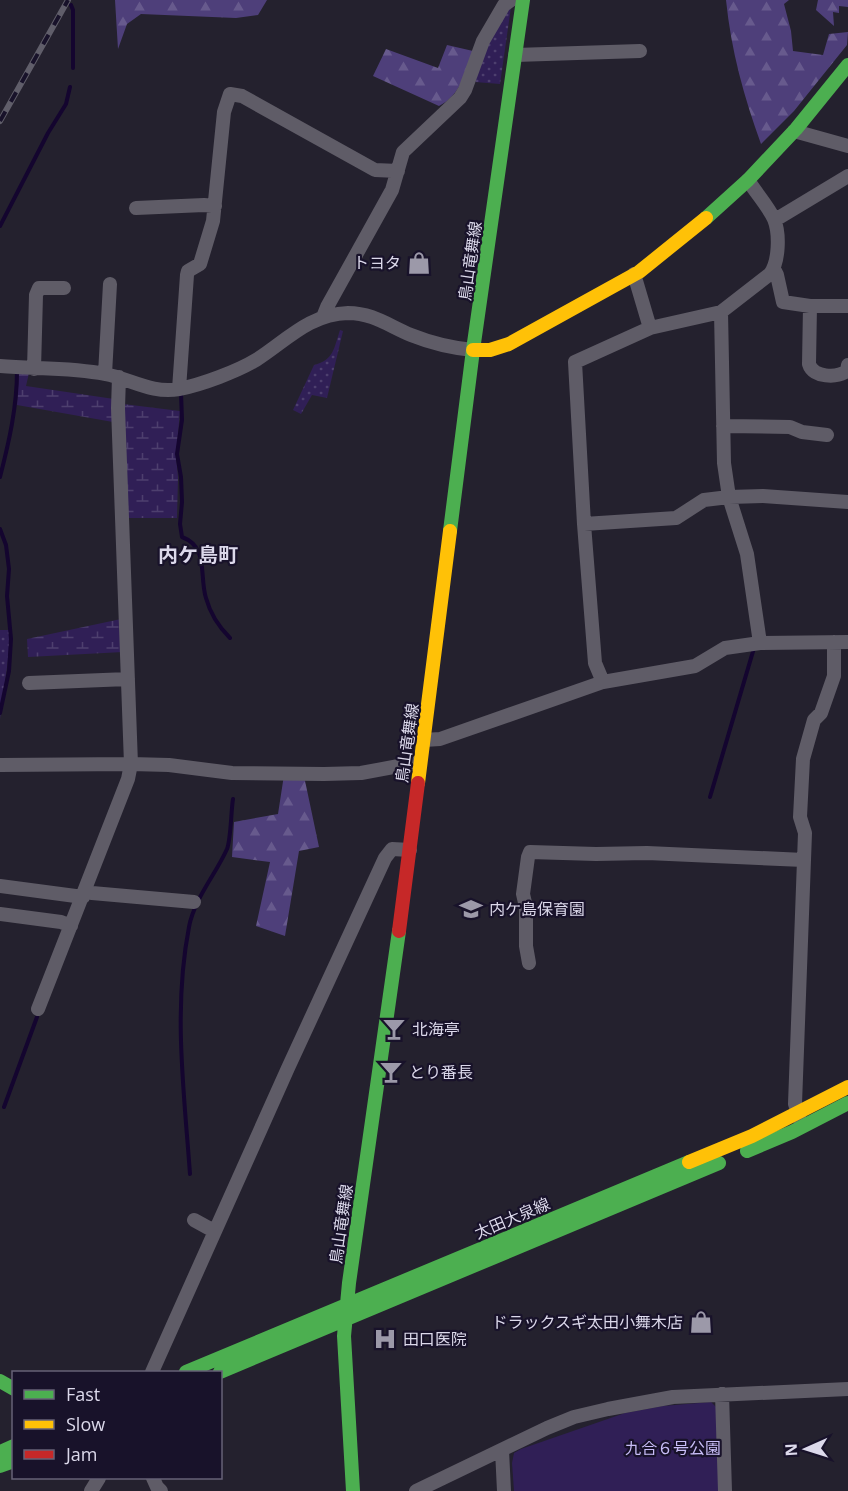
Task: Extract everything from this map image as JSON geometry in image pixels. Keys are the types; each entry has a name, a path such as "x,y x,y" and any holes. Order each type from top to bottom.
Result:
{"main road":[{"name":"鳥山竜舞線","path":"353,1491 344,1336 351,1269 410,850 473,350 523,0"},
{"path":"473,350 490,350 509,344 634,274 696,227 748,180 794,131 848,64"},
{"name":"太田大泉線","path":"222,1371 346,1321 800,1119 848,1087"},
{"name":"太田大泉線","path":"188,1371 752,1136 848,1103"}],"street":[{"path":"323,317 392,190 403,152 460,98 483,41 504,5 511,0"},
{"path":"515,0 523,0"},
{"path":"515,55 640,51"},
{"path":"179,389 187,275 188,271 200,264 210,234 224,112 230,94 234,93 375,170 398,171"},
{"path":"794,131 848,146"},
{"path":"775,220 848,176"},
{"path":"748,180 775,220 777,251 774,269 783,302 810,306 848,306"},
{"path":"136,208 215,206"},
{"path":"603,682 595,663 575,362 650,328 721,312 774,269"},
{"path":"634,274 650,328"},
{"path":"105,374 110,284"},
{"path":"34,369 36,295 39,288 64,288"},
{"path":"810,306 809,364 811,371 816,374 840,375 847,371 848,365"},
{"path":"721,312 724,463 729,497 747,554 760,643"},
{"path":"0,366 105,374 157,391 179,389 200,384 255,360 300,327 335,314 366,314 386,321 423,340 473,350"},
{"path":"38,1009 128,779 131,764 118,428 119,377"},
{"path":"723,426 790,427 802,432 826,435"},
{"path":"584,524 676,518 704,500 729,497 763,496 848,502"},
{"path":"424,740 440,740 603,682 694,666 725,648 760,643 841,642 834,676 821,713 814,720 803,759 800,817 805,833 795,1104 800,1119"},
{"path":"29,682 128,679"},
{"path":"0,765 169,765 232,773 324,774 361,773 420,762"},
{"path":"152,1371 385,858 392,849 410,850"},
{"path":"530,963 526,946 526,907 523,894 530,852 647,853 804,860"},
{"path":"0,886 194,902"},
{"path":"0,914 61,922 71,926"},
{"path":"194,1220 214,1231"},
{"path":"416,1491 574,1417 673,1398 848,1389"},
{"path":"722,1394 725,1491"},
{"path":"502,1450 504,1491"}],"green space":[{"path":"115,0 267,0 258,15 236,18 141,14 127,24 118,49"},
{"path":"726,0 789,0 784,4 793,51 823,55 829,34 848,32 847,45 794,111 761,144 739,73"},
{"path":"818,0 848,0 848,7 839,6 839,13 833,12 834,26 816,10"},
{"path":"511,7 500,84 475,82 489,43"},
{"path":"447,45 473,51 457,90 439,106 373,76 386,49 438,68"},
{"path":"340,330 343,331 327,398 312,395 301,414 293,410 314,365 326,360 329,356"},
{"path":"19,372 29,373 26,386 114,399 113,422 17,405"},
{"path":"123,404 180,411 176,456 177,518 126,518"},
{"path":"121,619 123,652 28,657 27,639"},
{"path":"0,630 12,630 0,719"},
{"path":"284,775 304,776 319,847 299,851 285,936 256,926 270,862 232,857 234,822 278,814"},
{"name":"九合６号公園","path":"711,1402 717,1408 720,1491 514,1491 512,1463 514,1453 521,1449 625,1413 663,1406"}],"waterway":[{"path":"71,5 73,10 73,68"},
{"path":"0,226 48,133 66,104 70,87"},
{"path":"0,477 12,424 17,371"},
{"path":"181,393 182,420 177,454 181,477 182,537 190,542 200,555 208,604 215,620 230,638"},
{"path":"0,529 6,545 9,569 7,596 11,639 9,671 0,713"},
{"path":"710,797 754,648"},
{"path":"190,1174 181,1050 184,958 192,917 200,897 227,849 233,799"},
{"path":"4,1107 37,1017"}],"railway":[{"path":"0,121 68,0"}],"traffic: fast":[{"path":"450,531 473,350 523,0"},
{"path":"706,218 748,180 796,129 848,65"},
{"path":"353,1491 344,1336 349,1283 399,931"},
{"path":"747,1151 792,1132 848,1103"},
{"path":"188,1371 689,1162"},
{"path":"222,1371 719,1163"},
{"path":"0,1381 12,1388"},
{"path":"0,1452 12,1447"},
{"path":"0,1466 12,1462"}],"traffic: slow":[{"path":"473,350 490,350 509,344 639,272 706,218"},
{"path":"418,783 450,531"},
{"path":"689,1162 752,1136 848,1087"}],"traffic: jam":[{"path":"399,931 418,783"}],"place":[{"name":"トヨタ","path":"419,263"},
{"name":"内ケ島保育園","path":"471,909"},
{"name":"北海亭","path":"394,1029"},
{"name":"とり番長","path":"391,1072"},
{"name":"ドラックスギ太田小舞木店","path":"701,1322"},
{"name":"田口医院","path":"385,1339"}],"district":[{"name":"内ケ島町","path":"198,554"}]}
